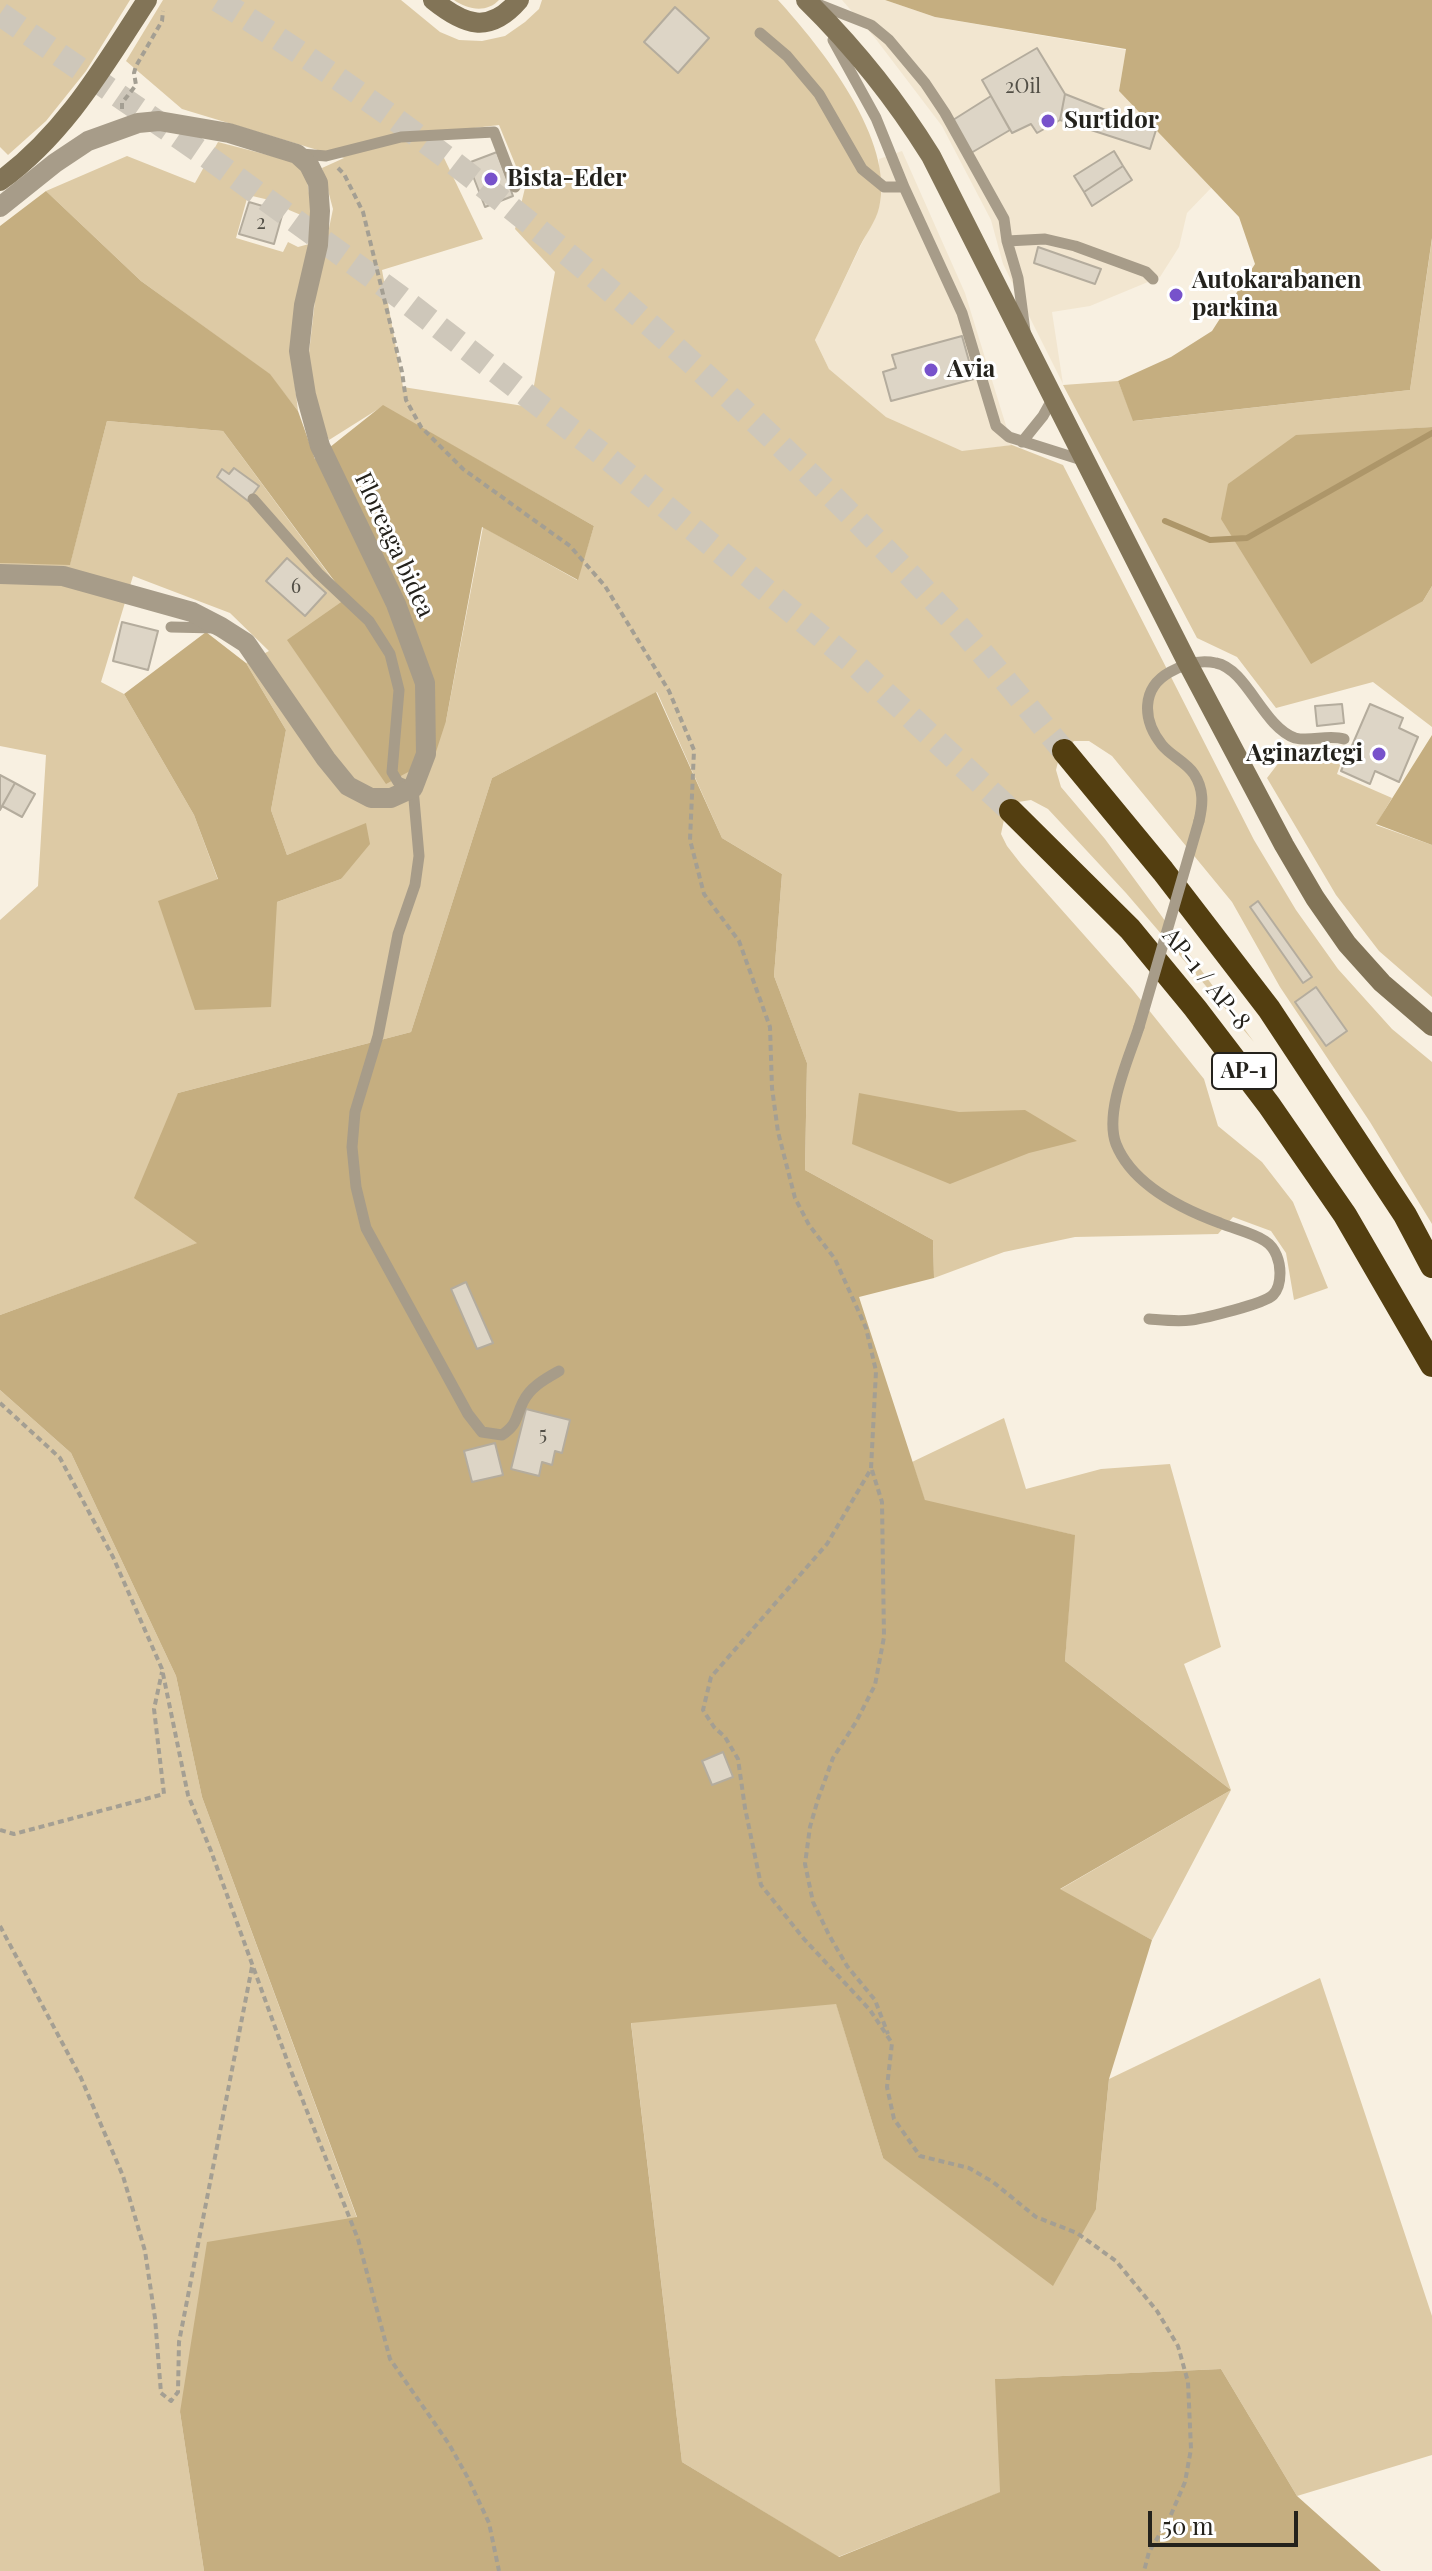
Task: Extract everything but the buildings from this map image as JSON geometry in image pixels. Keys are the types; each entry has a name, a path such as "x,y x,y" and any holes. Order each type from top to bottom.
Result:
{"highway":[{"name":"AP-1 / AP-8","path":"1064,751 1163,871 1269,1009 1405,1215 1432,1266"},
{"name":"AP-1 / AP-8","path":"1011,811 1130,929 1260,1092 1345,1215 1432,1365"}],"main road":[{"path":"433,0 464,22 476,23 504,14 519,0"},
{"path":"807,0 858,54 908,119 961,213 1187,662 1315,898 1347,944 1382,983 1432,1026"},
{"path":"0,181 18,168 64,122 154,3"}],"street":[{"path":"0,207 88,141 138,123 159,121 229,133 297,154"},
{"name":"Floreaga bidea","path":"297,154 309,165 318,183 320,211 318,245 304,305 299,351 306,395 320,446 396,604 425,683 426,754 413,788"},
{"path":"0,574 63,576 192,612 221,627 246,643 348,786 371,798 391,798 413,788"}],"lane":[{"path":"807,0 841,52 876,118 962,313 996,426 1009,437 1085,461"},
{"path":"807,0 871,25 889,40 945,113 1004,219 1018,278 1028,351"},
{"path":"760,33 787,56 819,94 862,169 884,187 904,187"},
{"path":"297,154 326,156 401,137 494,132 515,187"},
{"path":"1007,241 1045,239 1075,246 1146,272 1153,279"},
{"path":"1022,442 1053,398"},
{"path":"253,499 318,573 369,621 390,654 399,690 392,772 398,782 413,788 419,856 415,885 398,934 378,1036 355,1112 352,1147 366,1228 468,1414 482,1432 502,1435 514,1426 524,1398 539,1382 559,1371"},
{"path":"171,627 221,627"},
{"path":"1149,1319 1190,1320 1259,1302 1273,1296 1280,1283 1280,1267 1275,1252 1266,1241 1194,1213 1153,1188 1129,1166 1116,1145 1112,1127 1114,1107 1203,803 1193,772 1163,746 1148,716 1149,692 1157,679 1187,662 1218,663 1243,683 1279,728 1296,738 1334,736 1344,739"}],"path":[{"path":"138,123 121,107 136,85 136,66 162,21 154,3"},
{"path":"326,156 344,174 363,212 406,400 421,427 463,469 570,546 605,586 669,691 694,750 690,840 704,894 739,941 770,1027 772,1088 778,1132 795,1198 809,1225 835,1259 866,1328 876,1371 871,1469 882,1502 884,1637 875,1685 833,1758 810,1827 805,1864 813,1902 847,1966 875,2000 892,2043 887,2087 894,2119 920,2156 969,2168 993,2182 1036,2217 1077,2233 1116,2261 1157,2311 1178,2346 1188,2382 1191,2449 1185,2482 1170,2517 1149,2552 1144,2571"},
{"path":"0,1403 60,1458 113,1557 162,1669 188,1795 291,2071 358,2239 390,2359 449,2444 468,2478 489,2523 499,2571"},
{"path":"871,1469 827,1544 711,1677 703,1710 738,1759 761,1885 804,1939 870,2010 892,2043"},
{"path":"0,1830 14,1834 164,1794 154,1709 162,1669"},
{"path":"0,1926 81,2078 123,2176 145,2251 155,2318 161,2393 171,2401 178,2392 179,2342 253,1965"}],"shaded area":[{"path":"0,0 130,0 86,71 46,121 8,155 0,147"},
{"path":"163,0 401,0 440,32 459,40 482,41 505,36 539,9 542,0 778,0 814,43 851,96 866,125 881,182 876,218 815,340 829,369 886,417 962,451 1012,445 1063,465 1254,840 1296,910 1338,969 1392,1029 1432,1062 1432,1224 1370,1122 1280,987 1232,902 1112,756 1089,741 1074,741 1060,754 1056,770 1061,787 1105,839 1254,1042 1126,893 1048,809 1031,800 1018,802 1005,815 1001,834 1021,864 1132,989 1204,1079 1218,1126 1262,1162 1293,1202 1328,1288 1294,1300 1286,1253 1271,1231 1233,1217 1218,1234 1075,1237 1004,1252 934,1278 933,1240 805,1170 807,1063 774,976 782,874 722,838 657,692 492,778 411,1032 178,1093 198,1243 0,1315 0,920 38,886 46,755 0,746 0,563 70,564 107,421 223,431 347,599 446,721 483,527 577,580 594,526 383,406 329,440 317,413 308,362 316,291 333,209 322,168 344,158 182,109 126,61","holes":["499,125 525,188 515,229 555,272 530,407 403,387 382,270 483,239 432,133","133,576 230,613 269,651 246,663 286,730 271,810 287,855 366,824 341,879 277,902 218,880 194,815 124,694 101,682"]},
{"path":"454,0 499,0 489,7 477,9"},
{"path":"842,0 885,0 935,17 1126,50 1119,91 1212,187 1187,213 1179,247 1160,277 1090,306 1052,312 1063,384 1003,264 991,220 942,126"},
{"path":"885,0 1432,0 1432,238 1410,390 1133,421 1118,381 1171,357 1212,331 1255,264 1239,217 1119,91 1126,49 935,17"},
{"path":"218,142 291,161 306,173 313,220 289,210 282,203 248,195 236,238 283,252 288,242 298,247 309,244 290,345 298,411 269,374 141,281 46,191 127,156 195,183"},
{"path":"902,151 965,293 1012,445 962,452 886,417 829,369 815,340 879,208 879,159"},
{"path":"46,191 141,281 270,374 298,411 315,459 383,405 594,526 578,580 482,527 446,721 434,758 386,784 287,640 347,598 223,431 107,421 70,565 0,563 0,226"},
{"path":"1432,239 1432,427 1296,436 1423,601 1432,586 1432,727 1373,682 1276,708 1237,657 1197,638 1063,385 1118,381 1134,421 1410,390"},
{"path":"1432,427 1432,586 1423,601 1311,664 1221,519 1228,484 1296,435"},
{"path":"206,632 246,663 286,730 271,810 287,855 366,823 370,844 341,879 277,902 271,1007 195,1010 158,901 218,879 194,815 124,694"},
{"path":"656,692 722,838 782,874 774,976 807,1063 805,1170 933,1240 934,1278 859,1297 925,1500 1075,1535 1065,1661 1231,1790 1060,1889 1152,1940 1109,2079 1096,2209 1053,2286 883,2158 836,2004 631,2023 682,2462 839,2557 1000,2492 995,2379 1221,2369 1297,2496 1381,2571 204,2571 180,2412 207,2242 357,2217 202,1797 176,1676 71,1453 0,1390 0,1315 197,1243 134,1198 178,1093 411,1032 492,778"},
{"path":"1432,735 1432,845 1376,824"},
{"path":"1314,745 1346,749 1337,774 1392,798 1376,825 1432,845 1432,997 1379,951 1336,895 1267,778 1280,761"},
{"path":"859,1093 959,1112 1025,1110 1077,1141 1029,1153 950,1184 852,1144"},
{"path":"0,1390 71,1453 176,1676 202,1797 357,2218 180,2412 204,2571 0,2571"},
{"path":"1004,1418 1026,1489 1101,1469 1170,1464 1221,1647 1184,1664 1231,1790 1065,1661 1074,1535 925,1501 912,1462"},
{"path":"1231,1790 1152,1940 1059,1890"},
{"path":"1320,1978 1432,2316 1432,2455 1297,2496 1221,2369 996,2379 1001,2492 838,2557 682,2462 631,2022 836,2003 883,2158 1096,2209 1109,2079"}],"waterway":[{"path":"1165,521 1210,540 1247,538 1432,433"}],"tunnel":[{"path":"218,0 318,65 415,134 604,285 782,447 868,532 994,666 1064,751"},
{"path":"0,14 205,155 400,297 605,456 851,661 1011,811"}],"place":[{"name":"Surtidor","path":"1048,121"},
{"name":"Bista-Eder","path":"491,179"},
{"name":"Autokarabanen parkina","path":"1176,295"},
{"name":"Avia","path":"931,370"},
{"name":"Aginaztegi","path":"1379,754"}]}
